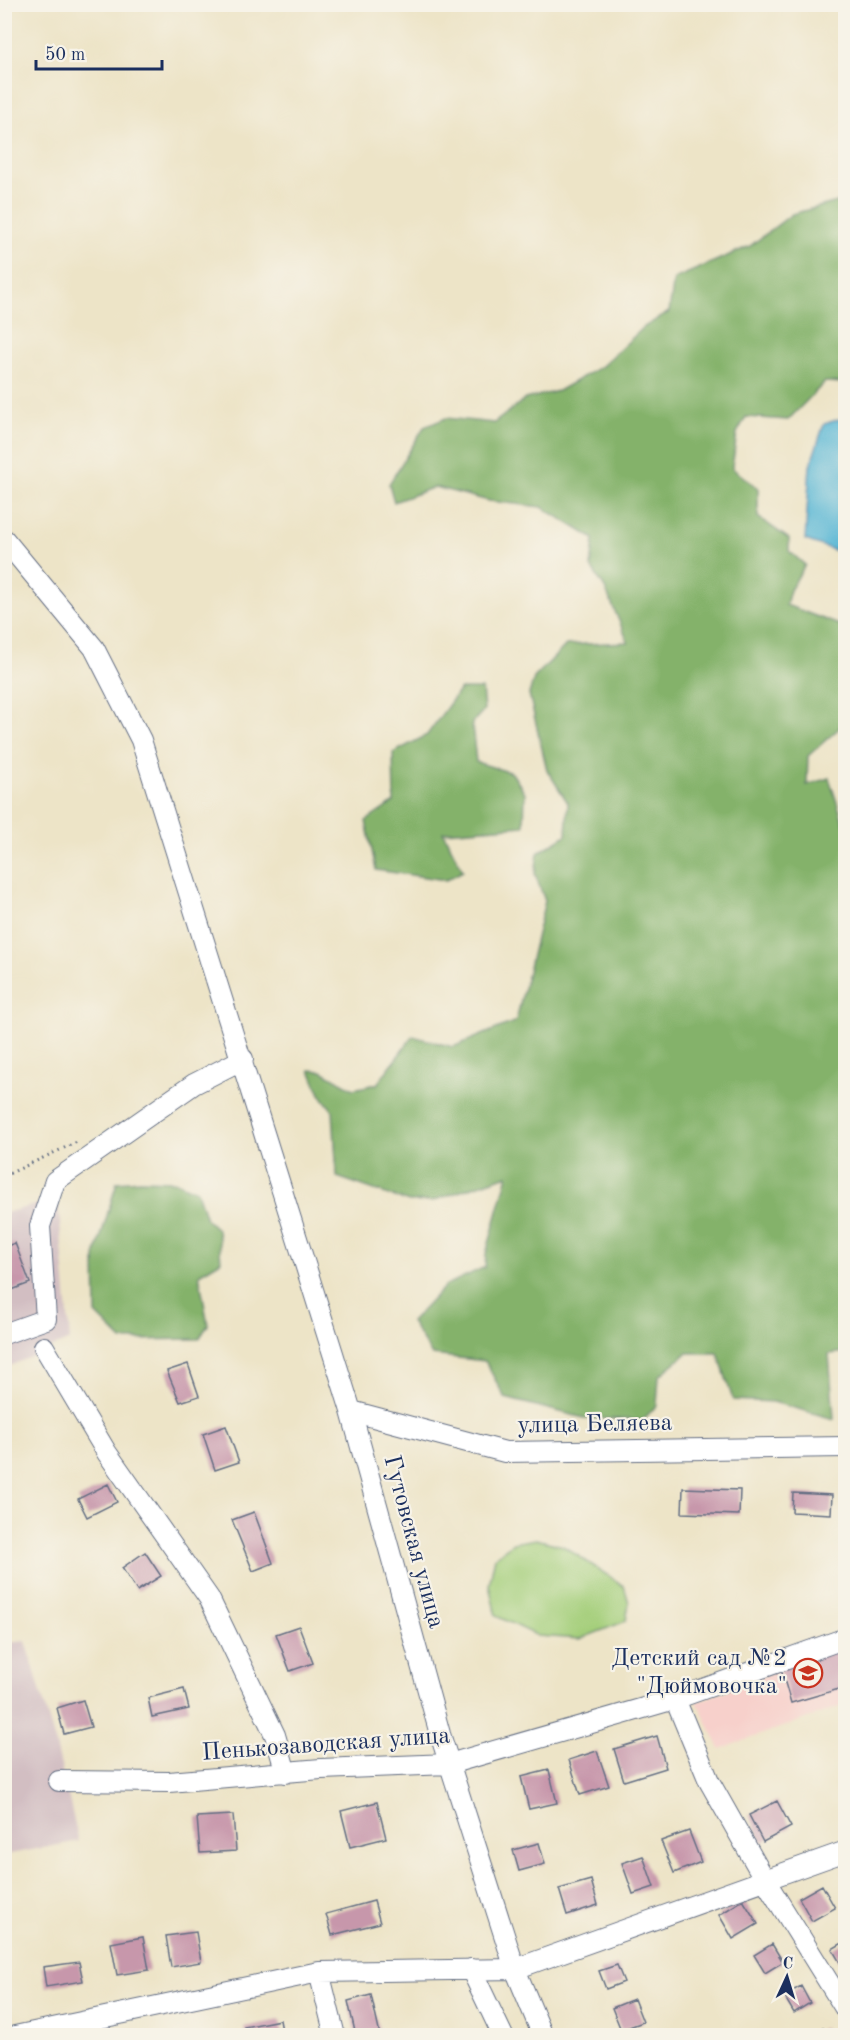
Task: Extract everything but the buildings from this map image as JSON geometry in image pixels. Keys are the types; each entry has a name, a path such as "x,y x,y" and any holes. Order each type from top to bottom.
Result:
{"street":[{"name":"Гутовская улица","path":"4,539 94,648 141,740 243,1059 351,1411 449,1764 515,1969 543,2036"},
{"path":"4,1334 46,1319 40,1226 55,1181 194,1084 243,1059"},
{"path":"44,1347 107,1453 208,1598 275,1735 286,1773"},
{"name":"улица Беляева","path":"351,1411 505,1452 846,1447"},
{"name":"Пенькозаводская улица","path":"59,1781 169,1782 449,1764 675,1700 846,1638"},
{"path":"675,1700 709,1781 765,1880 846,2010"},
{"path":"15,2036 319,1972 515,1969 846,1851"},
{"path":"471,1969 503,2036"},
{"path":"319,1972 335,2036"}],"path":[{"path":"4,1176 86,1138"}],"shaded area":[{"path":"58,1199 70,1340 5,1368 5,1213"},
{"path":"26,1641 56,1745 79,1841 5,1855 5,1643"},
{"name":"Детский сад №2 \"Дюймовочка\"","path":"845,1645 845,1705 720,1749 697,1702"}],"green space":[{"path":"845,200 845,383 825,382 788,420 746,417 737,433 732,468 758,488 758,517 789,539 789,551 805,565 790,590 786,605 845,627 845,723 808,756 807,785 829,778 846,830 846,1352 829,1354 834,1419 773,1402 733,1400 718,1353 687,1353 659,1376 657,1405 643,1420 584,1418 505,1398 485,1361 432,1355 411,1322 446,1285 485,1267 486,1254 508,1175 432,1201 409,1202 337,1177 333,1111 320,1094 310,1070 322,1071 353,1089 377,1084 413,1036 453,1047 516,1021 545,901 535,874 538,853 566,835 568,803 547,770 529,694 534,678 566,645 628,642 605,588 591,567 594,539 542,507 489,501 435,487 394,502 389,484 424,427 446,418 494,423 525,399 558,391 602,366 644,327 669,312 674,279 750,246 792,214"},
{"path":"460,689 482,689 484,710 472,723 476,762 512,773 525,793 524,826 443,832 463,871 446,880 376,870 366,821 394,802 393,753 427,735"},
{"path":"174,1181 197,1191 206,1219 218,1230 221,1261 199,1274 208,1325 199,1339 122,1340 96,1314 95,1256 117,1182"},
{"path":"536,1539 563,1546 624,1586 629,1603 626,1621 580,1639 538,1636 496,1616 489,1585 495,1557 513,1543"}],"water":[{"path":"846,417 845,554 805,540 810,466 824,424"}],"place":[{"name":"Детский сад №2 \"Дюймовочка\"","path":"808,1673"}]}
